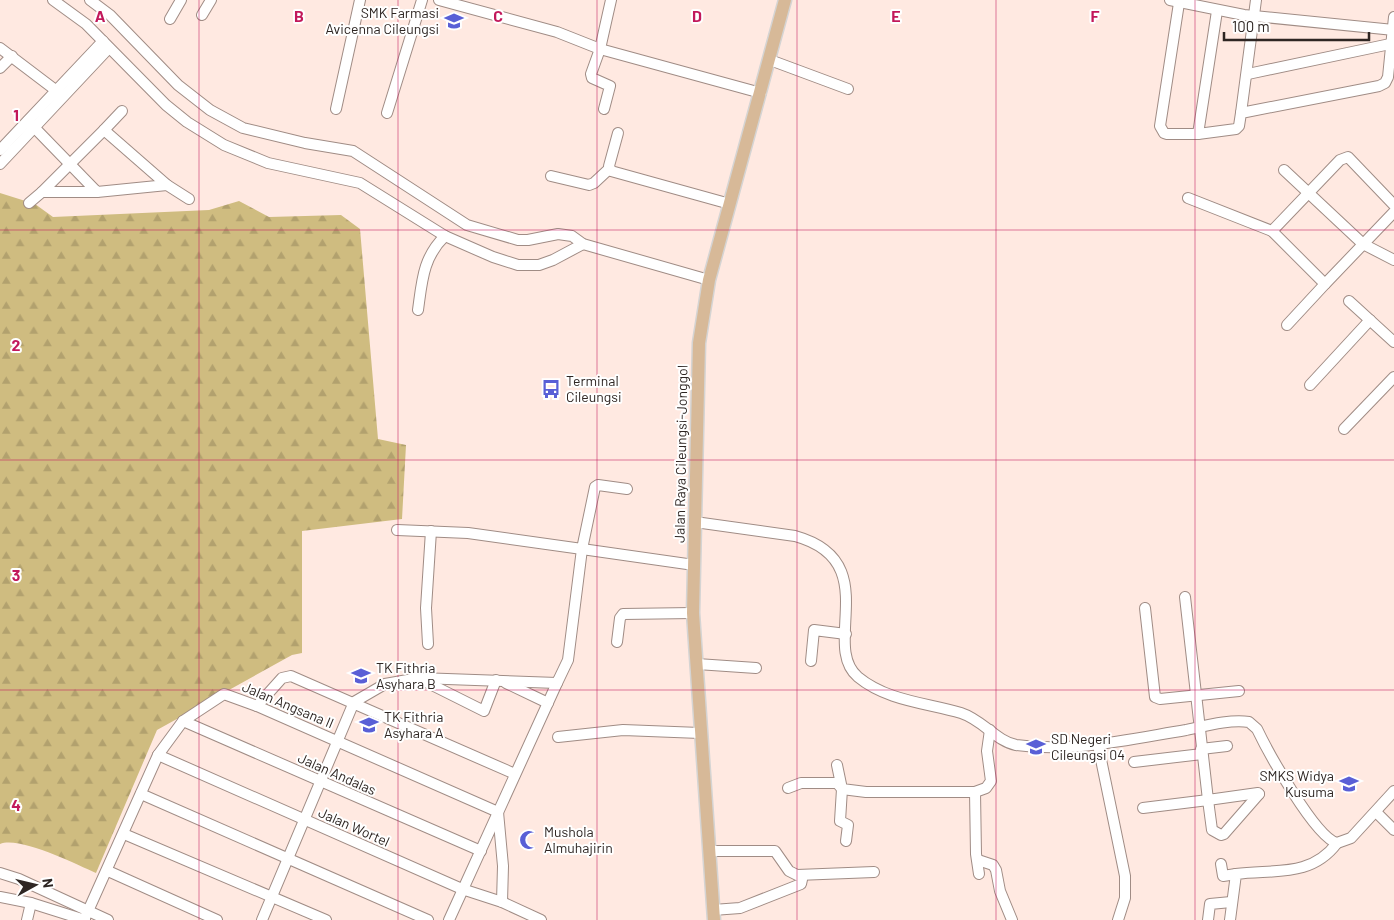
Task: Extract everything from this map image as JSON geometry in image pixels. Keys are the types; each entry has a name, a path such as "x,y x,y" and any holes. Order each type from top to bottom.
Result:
{"main road":[{"name":"Jalan Raya Cileungsi-Jonggol","path":"714,915 693,613 699,343 709,280 785,0"}],"street":[{"path":"53,0 86,24 166,105 187,122 224,145 268,163 360,183 445,236 493,257 518,265 539,265 553,260 583,244"},
{"path":"90,0 110,15 178,85 210,110 243,128 305,143 353,151 467,226 518,240 558,234 572,236 583,244 709,280"},
{"path":"170,19 181,0"},
{"path":"202,15 211,0"},
{"path":"336,109 360,0"},
{"path":"388,113 422,0"},
{"path":"439,0 558,32 600,49 761,93"},
{"path":"604,109 610,86 591,76 600,49 611,0"},
{"path":"1256,0 1254,16 1248,74 1239,126 1236,129 1198,134 1164,133 1160,126 1175,2 1254,16 1393,30"},
{"path":"1198,134 1217,10"},
{"path":"1241,113 1379,86 1385,83 1388,77 1394,17"},
{"path":"0,150 31,124 61,94 106,44"},
{"path":"1248,74 1390,44"},
{"path":"0,48 61,94"},
{"path":"0,68 12,56"},
{"path":"770,60 848,89"},
{"path":"30,203 122,110"},
{"path":"0,164 31,124"},
{"path":"31,124 97,192"},
{"path":"104,130 167,185 189,199"},
{"path":"551,176 589,185 594,183 609,169 618,133"},
{"path":"1272,231 1340,160 1348,157 1394,204"},
{"path":"609,169 730,204"},
{"path":"1284,170 1363,244 1394,260"},
{"path":"42,192 97,192 167,185"},
{"path":"1188,198 1272,231 1325,284"},
{"path":"1287,325 1394,212"},
{"path":"418,310 424,268 435,245 445,236"},
{"path":"1349,301 1394,342"},
{"path":"1310,385 1370,320"},
{"path":"1344,429 1394,377"},
{"path":"449,920 568,660 582,549 595,487 598,485 627,489"},
{"path":"695,522 795,536 811,541 822,548 837,562 842,572 847,612 846,646 850,668 868,684 899,698 961,713 979,720 999,737 1015,744 1098,745 1243,721 1254,725 1291,792 1327,837 1337,843"},
{"path":"396,530 477,534 694,565"},
{"path":"428,644 426,608 431,532"},
{"path":"1142,808 1208,800 1259,794 1224,834 1221,835 1212,830 1208,800 1201,751 1184,597"},
{"path":"1145,608 1155,697 1160,699 1239,691"},
{"path":"617,642 620,618 623,614 693,613"},
{"path":"811,662 814,630 846,634"},
{"path":"697,664 756,668"},
{"path":"258,706 282,678 288,676 354,702 515,774"},
{"path":"262,920 304,819 322,782 354,702 385,684 419,678 557,683"},
{"path":"419,678 484,711 498,680"},
{"path":"498,680 548,703"},
{"name":"Jalan Angsana II","path":"183,721 222,695 227,694 498,812"},
{"path":"86,918 108,872 158,755 183,721"},
{"name":"Jalan Andalas","path":"183,721 481,851"},
{"path":"558,737 623,730 700,733"},
{"path":"788,788 801,783 837,783 842,789 880,792 974,792 990,785 992,771 988,751 990,730"},
{"path":"1098,745 1104,763 1125,876 1125,898 1118,920"},
{"path":"1134,762 1227,746"},
{"name":"Jalan Wortel","path":"158,755 462,889 502,902 541,920"},
{"path":"837,765 842,789 840,820 848,825 846,841"},
{"path":"1221,864 1223,876 1267,870 1294,871 1308,866 1337,843 1351,838 1394,791"},
{"path":"974,792 976,854 979,874"},
{"path":"141,794 428,920"},
{"path":"498,812 503,866 502,902"},
{"path":"1376,812 1394,830"},
{"path":"124,834 326,920"},
{"path":"710,851 775,851 789,871 803,876 874,872"},
{"path":"978,860 993,865 996,870 1000,891 1012,920"},
{"path":"108,872 217,920"},
{"path":"0,873 19,879 86,918"},
{"path":"1230,920 1236,874"},
{"path":"714,915 740,908 772,894 796,888 802,884 803,876"},
{"path":"0,897 31,903 86,918 108,920"},
{"path":"1208,920 1210,904 1231,902"},
{"path":"27,920 31,903"}],"green space":[{"path":"0,193 35,204 53,217 209,210 239,201 269,217 341,215 360,229 378,439 406,445 402,519 302,531 302,653 292,655 157,730 96,873 34,847 9,843 0,844"}],"place":[{"name":"SMK Farmasi Avicenna Cileungsi","path":"454,21"},
{"name":"Terminal Cileungsi","path":"551,389"},
{"name":"TK Fithria Asyhara B","path":"361,676"},
{"name":"TK Fithria Asyhara A","path":"369,725"},
{"name":"SD Negeri Cileungsi 04","path":"1036,747"},
{"name":"SMKS Widya Kusuma","path":"1349,784"},
{"name":"Mushola Almuhajirin","path":"529,840"}]}
